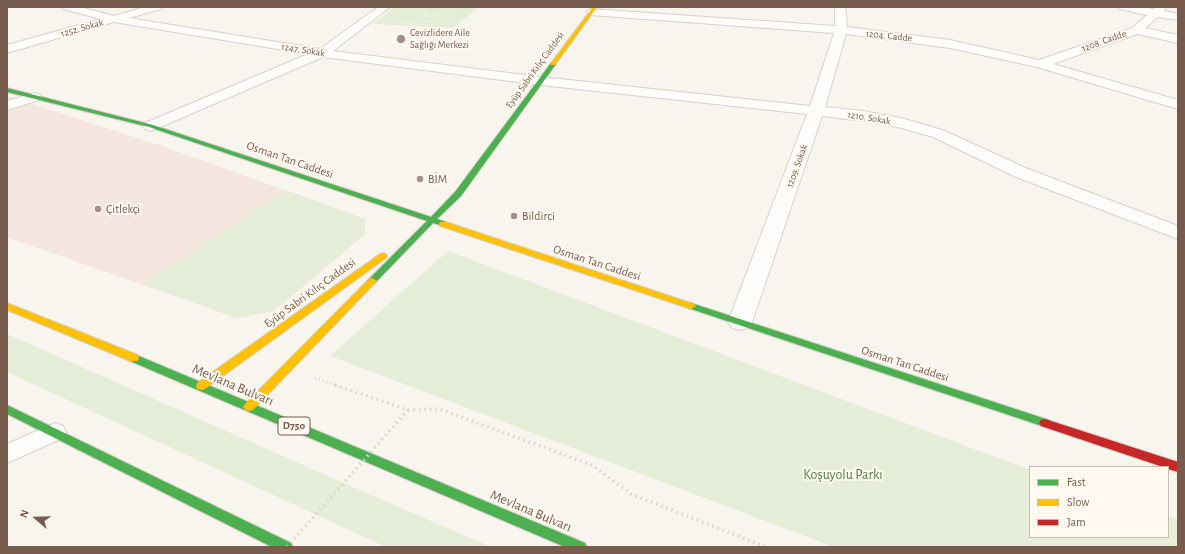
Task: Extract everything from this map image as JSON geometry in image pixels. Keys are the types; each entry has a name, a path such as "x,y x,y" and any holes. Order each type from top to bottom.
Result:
{"main road":[{"name":"Eyüp Sabri Kılıç Caddesi","path":"249,406 433,220 467,183 593,9"},
{"name":"Osman Tan Caddesi","path":"7,90 151,126 1178,467"},
{"name":"Eyüp Sabri Kılıç Caddesi","path":"201,386 433,220"},
{"name":"Mevlana Bulvarı","path":"7,306 249,406 580,547"},
{"path":"276,333 275,339 277,345"},
{"path":"289,350 299,350 308,346"},
{"path":"7,409 286,547"}],"street":[{"name":"1247. Sokak","path":"67,7 114,19 322,54 541,81"},
{"name":"1252. Sokak","path":"7,49 157,7"},
{"path":"151,126 322,54 385,7"},
{"name":"1209. Sokak","path":"740,322 816,111 841,30 840,7"},
{"path":"1123,7 1159,10 1178,17"},
{"name":"1204. Cadde","path":"593,9 841,30 950,44 1040,64 1178,105"},
{"name":"1208. Cadde","path":"1040,64 1136,30 1159,10"},
{"path":"1136,30 1178,39"},
{"name":"1210. Sokak","path":"541,81 887,120 930,131 1022,174 1178,233"},
{"path":"7,106 34,97"}],"lane":[{"path":"7,454 55,432"}],"path":[{"path":"428,7 426,8 432,11"},
{"path":"372,17 418,18 416,20 452,21 465,10 435,10 430,7"},
{"path":"332,384 408,410 439,409 592,465 631,494 766,547"},
{"path":"286,547 408,410"}],"shaded area":[{"path":"7,96 159,145 365,219 365,234 274,311 237,318 7,237"}],"green space":[{"path":"395,7 479,7 453,28 373,24"},
{"path":"286,190 365,219 365,234 274,311 237,318 143,284"},
{"name":"Koşuyolu Parkı","path":"448,251 1029,470 1029,538 1169,538 1169,516 1178,520 1178,547 834,547 330,356"},
{"path":"7,334 491,547 386,547 7,372"}],"traffic: fast":[{"path":"372,281 458,194 553,64"},
{"path":"7,90 151,126 443,224"},
{"path":"691,306 1045,423"},
{"path":"134,358 580,547"},
{"path":"7,409 286,547"}],"traffic: slow":[{"path":"553,64 595,7"},
{"path":"443,224 691,306"},
{"path":"201,386 383,256"},
{"path":"249,407 372,281"},
{"path":"7,306 134,358"}],"traffic: jam":[{"path":"1045,423 1178,467"}],"place":[{"name":"Cevizlidere Aile Sağlığı Merkezi","path":"401,39"},
{"name":"BİM","path":"420,179"},
{"name":"Çitlekçi","path":"98,209"},
{"name":"Bildirci","path":"514,216"}]}
